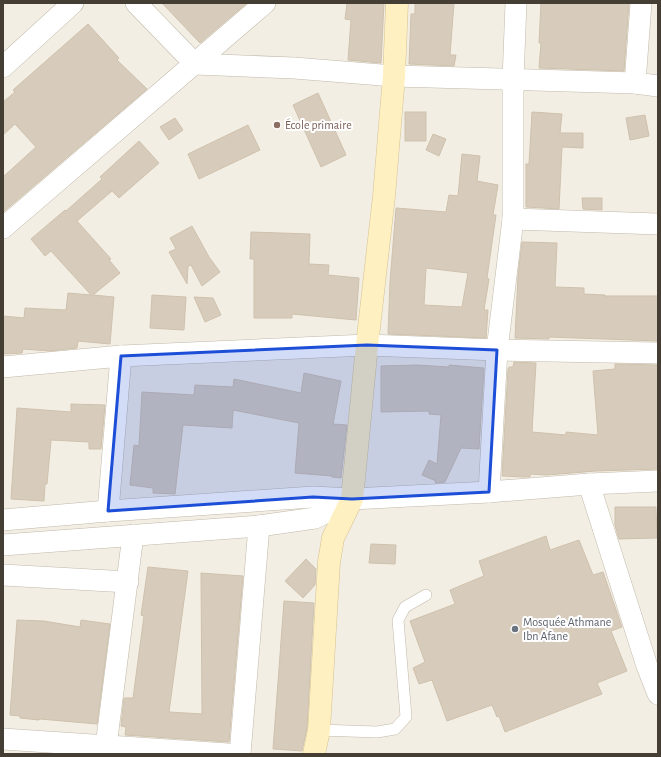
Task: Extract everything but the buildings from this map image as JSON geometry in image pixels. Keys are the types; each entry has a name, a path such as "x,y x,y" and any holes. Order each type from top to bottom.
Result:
{"street":[{"path":"3,67 74,3"},
{"path":"136,3 195,64 294,68 394,76 635,83 658,86"},
{"path":"3,228 265,3"},
{"path":"314,754 319,730 329,562 333,538 352,499 367,345 384,196 394,76 397,3"},
{"path":"489,492 497,350 513,219 513,80 516,3"},
{"path":"635,83 641,3"},
{"path":"513,219 658,224"},
{"path":"3,367 121,356 367,345 497,350 658,353"},
{"path":"108,511 121,356"},
{"path":"3,520 108,511 314,497 352,499 658,481"},
{"path":"589,484 652,667 658,694"},
{"path":"3,545 259,526 315,518 352,499"},
{"path":"240,754 259,526"},
{"path":"106,750 133,536"},
{"path":"3,575 128,582"},
{"path":"3,739 106,750 228,754"}],"lane":[{"path":"319,730 378,732 395,730 406,717 398,620 405,607 426,594"}],"highlighted area":[{"path":"367,345 497,350 489,492 352,499 313,497 108,511 121,356"}],"place":[{"name":"École primaire","path":"277,125"},
{"name":"Mosquée Athmane Ibn Afane","path":"515,629"}]}
